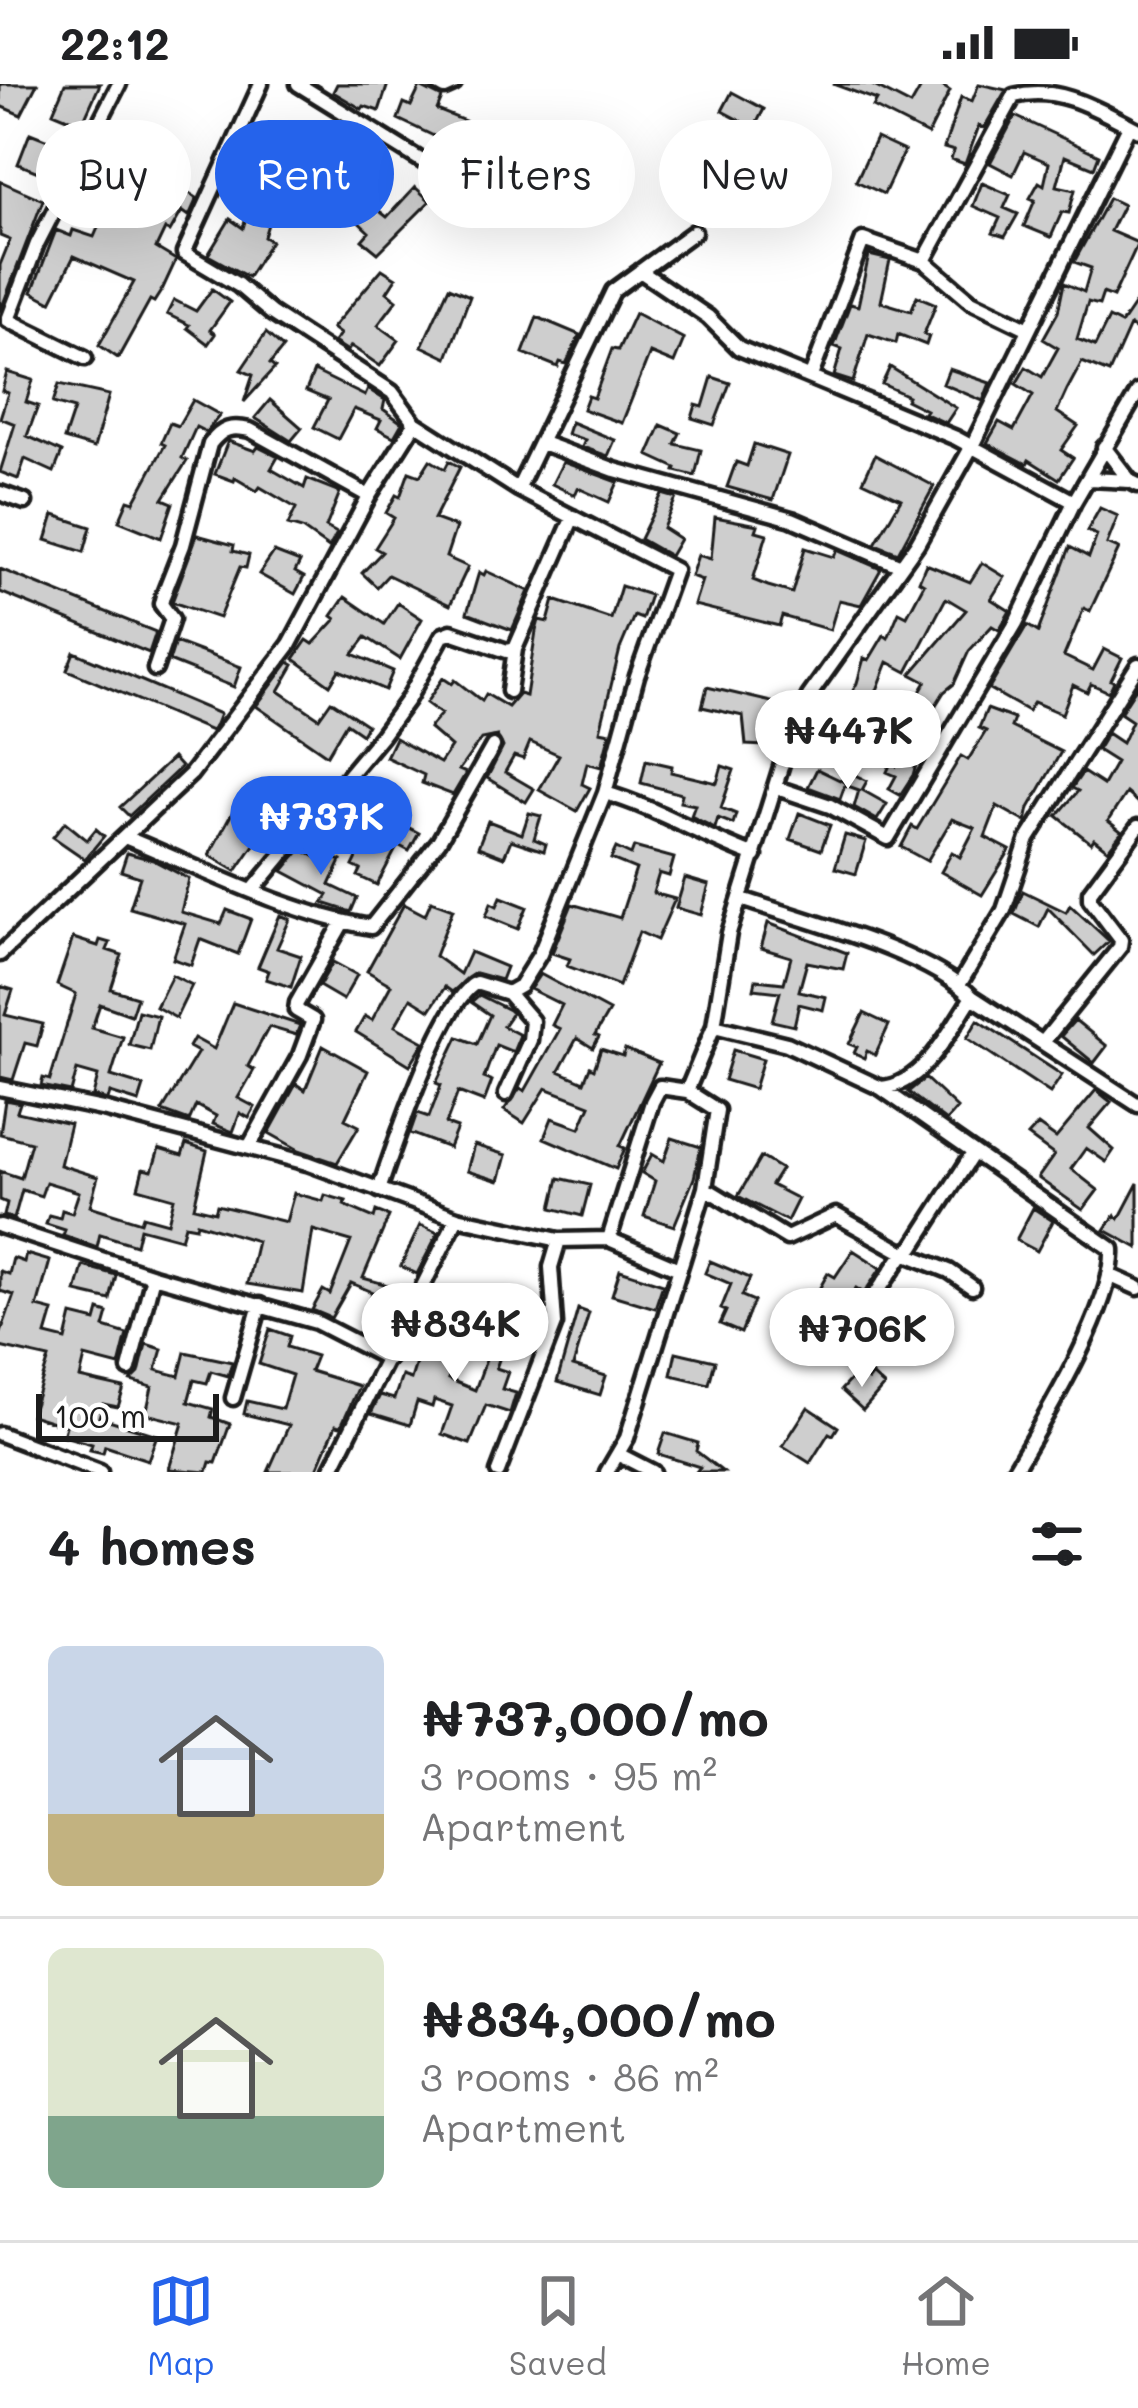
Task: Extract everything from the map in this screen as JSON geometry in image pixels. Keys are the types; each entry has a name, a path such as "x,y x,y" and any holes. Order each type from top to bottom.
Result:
{"street":[{"path":"85,358 8,320 37,244 118,84"},
{"path":"261,84 184,253 392,392 415,423 518,489 675,570 637,676 604,793 540,954 520,986 508,993"},
{"path":"438,84 446,88 454,84"},
{"path":"309,86 418,158"},
{"path":"687,1091 714,1026 729,933 792,732 808,696 917,544 1134,128 1058,93 1017,90 924,261"},
{"path":"518,489 613,291 694,232"},
{"path":"811,376 863,240 924,261 971,302 1027,328"},
{"path":"640,272 708,316 739,348 972,446 1074,502"},
{"path":"777,788 830,806 888,838 1016,623 1074,502 1138,392"},
{"path":"0,954 191,774 290,644 369,496 415,423"},
{"path":"155,669 173,615 164,609 163,596 183,545 210,444 220,431 233,426 250,430 369,496"},
{"path":"542,443 615,470 792,519 901,566"},
{"path":"1104,447 1134,483"},
{"path":"1090,479 1134,483"},
{"path":"0,493 25,502"},
{"path":"509,691 515,649 573,517"},
{"path":"253,890 381,736 408,699 443,635 451,632 507,651 515,649"},
{"path":"959,985 1004,910 1028,839 1138,665"},
{"path":"127,838 253,890 343,922 371,927 440,841 493,746"},
{"path":"604,793 644,804 707,838 755,856"},
{"path":"1044,1041 1120,947 1121,940 1090,899 1090,892 1138,827"},
{"path":"742,899 893,952 959,985 1138,1105"},
{"path":"249,1148 300,1055 313,1020 296,1010 298,1003 343,922"},
{"path":"379,1190 445,1024 467,988 476,983 508,993 526,1012 533,1028 506,1094"},
{"path":"881,1088 899,1087 919,1070 972,997"},
{"path":"714,1026 788,1044 881,1088 1112,1249 1109,1275 1067,1381 1013,1472"},
{"path":"607,1472 627,1438 705,1188 717,1111 687,1091 660,1087 609,1239"},
{"path":"0,1088 107,1110 308,1163 458,1218 559,1240 609,1239 679,1269"},
{"path":"861,1316 904,1253 914,1247 972,1155"},
{"path":"705,1188 787,1238 836,1215 972,1287"},
{"path":"330,1472 458,1218"},
{"path":"0,1226 316,1322 388,1359"},
{"path":"498,1472 555,1324 551,1267 559,1240"},
{"path":"1109,1275 1138,1288"},
{"path":"129,1369 153,1276"},
{"path":"232,1398 260,1305"},
{"path":"0,1434 100,1472"},
{"path":"618,1454 652,1472"}],"building":[{"path":"0,84 37,84 21,115 0,106"},
{"path":"65,84 100,84 84,120 53,112"},
{"path":"337,84 388,84 379,111 362,109 333,92"},
{"path":"833,84 870,84 911,105 923,84 939,84 950,91 928,135 873,107 877,100"},
{"path":"979,84 1006,90 984,128 979,126 965,164 951,159 954,151 944,148 961,97 972,101"},
{"path":"420,87 442,98 437,110 462,120 418,120 418,128 398,119 404,103 411,106"},
{"path":"732,92 764,109 758,120 739,120 722,111"},
{"path":"1015,116 1099,155 1094,168 1065,156 1057,186 1075,190 1069,213 1062,212 1051,237 1024,226 1035,200 1030,198 1039,182 1044,185 1049,163 1024,152 1013,175 990,163"},
{"path":"30,133 36,135 36,171 18,164"},
{"path":"876,138 904,151 884,194 856,181"},
{"path":"0,181 36,197 36,218 0,312 0,265 10,240 0,236"},
{"path":"982,183 1010,195 1004,208 1018,214 1005,237 993,233 1000,218 973,206"},
{"path":"415,187 418,190 418,213 378,253 362,240 369,232 365,228 394,228 394,210"},
{"path":"1109,198 1123,205 1110,231 1138,243 1113,297 1103,293 1099,305 1088,302 1077,339 1095,346 1109,318 1121,324 1138,299 1138,331 1130,326 1109,373 1082,362 1067,390 1057,412 1078,426 1061,450 1073,458 1059,479 987,443 999,422 1014,430 1033,395 1016,384 1026,367 1042,377 1058,348 1043,339 1058,312 1064,283 1084,292 1091,268 1074,262"},
{"path":"98,228 172,228 170,232 165,229 156,248 176,260 118,358 99,345 134,282 74,256 51,302 32,292 56,230 94,237"},
{"path":"224,228 267,228 264,237 271,241 248,277 208,255"},
{"path":"869,255 890,260 881,302 911,311 917,296 936,304 924,334 929,336 926,345 898,334 896,343 868,334 853,382 834,376 842,349 834,346 850,304 858,306"},
{"path":"382,269 396,278 387,292 397,300 378,325 399,340 380,366 351,346 348,351 334,342 340,334 332,328"},
{"path":"449,287 470,296 447,358 422,346"},
{"path":"212,289 230,302 210,330 215,334 208,344 189,325 167,314 174,300 196,311"},
{"path":"635,313 684,339 674,363 650,353 622,423 583,409 588,396 594,398 612,349 618,350"},
{"path":"537,317 580,335 566,364 560,362 558,367 523,353"},
{"path":"266,333 283,348 270,364 275,368 244,402 253,375 241,370"},
{"path":"890,367 956,408 946,423 882,384"},
{"path":"949,369 990,383 983,401 943,384"},
{"path":"314,371 365,396 368,389 385,400 383,409 402,423 394,437 377,428 381,420 354,409 338,439 314,427 328,400 306,391"},
{"path":"7,372 33,380 26,402 38,406 27,436 62,452 54,472 25,459 18,479 0,472 15,424 0,418 8,393 2,391"},
{"path":"712,377 730,383 714,425 692,418 696,405 703,407"},
{"path":"59,384 109,395 94,448 64,439 74,409 53,403"},
{"path":"193,400 220,415 206,432 196,427 182,458 187,461 163,499 173,503 161,538 119,521 165,445 161,443 170,423 178,426"},
{"path":"270,400 302,428 291,441 255,418"},
{"path":"571,422 615,440 608,456 582,447 585,440 567,434"},
{"path":"661,425 680,433 675,444 701,450 695,476 648,455"},
{"path":"228,441 278,457 271,469 304,488 307,479 340,492 326,527 337,533 329,548 288,525 296,508 260,487 257,491 235,478 215,474"},
{"path":"754,444 788,455 773,500 727,487 736,462 747,466"},
{"path":"875,455 934,486 898,553 875,544 901,499 863,481"},
{"path":"430,460 445,469 449,461 460,467 434,519 456,527 446,557 468,567 450,605 388,575 377,587 362,573 382,552 375,548 394,518 386,513 396,495 400,497 409,472 420,476"},
{"path":"563,462 618,482 609,502 578,488 575,495 552,484"},
{"path":"662,494 676,498 663,528 680,539 670,556 640,539"},
{"path":"1100,508 1118,516 1107,544 1119,549 1090,611 1084,608 1064,656 1093,670 1104,649 1122,658 1114,681 1109,692 1091,684 1087,692 1073,685 1062,714 1034,702 1028,711 989,689 1027,625 1038,632 1070,547 1089,557 1097,535 1087,531"},
{"path":"54,515 91,527 84,552 46,540"},
{"path":"715,517 758,525 756,531 767,534 753,580 768,586 792,593 805,548 834,557 837,550 881,569 861,605 839,600 830,630 782,616 779,626 694,605 702,580 691,576 698,555 711,559"},
{"path":"197,535 234,545 233,551 249,555 219,618 172,602"},
{"path":"274,552 300,562 295,572 304,577 295,594 259,574"},
{"path":"982,563 1005,577 991,599 1010,611 999,630 992,626 969,651 954,684 926,721 909,710 926,682 911,674 966,610 946,598 907,672 888,662 865,721 876,727 866,742 847,730 826,762 803,747 829,703 843,710 864,658 869,660 884,635 888,638 899,612 907,616 924,584 919,581 926,564 970,582"},
{"path":"0,569 156,632 149,653 0,592"},
{"path":"486,571 529,591 512,630 467,613 479,572 484,575"},
{"path":"621,586 650,595 642,619 634,616 620,649 600,731 610,733 601,767 587,763 582,784 590,788 577,811 539,790 559,755 530,742 523,759 514,756 505,772 534,789 526,802 487,778 503,747 497,736 481,739 459,770 466,773 453,795 422,783 424,775 386,757 395,738 440,763 451,747 429,728 441,714 426,703 443,678 452,684 455,680 482,701 486,694 508,707 519,694 526,696 539,620 548,622 554,600 611,619"},
{"path":"345,597 384,624 398,603 422,619 400,659 366,637 353,654 393,671 385,690 339,670 330,685 294,659 307,640 313,644 336,619 332,616"},
{"path":"175,642 241,667 234,687 169,661"},
{"path":"74,652 220,714 216,724 211,731 67,670"},
{"path":"289,662 294,665 279,691 319,718 331,701 367,725 362,734 346,723 327,755 256,706"},
{"path":"1138,685 1138,803 1126,793 1108,821 1122,832 1108,850 1094,839 1091,843 1057,816 1078,791 1072,788 1083,772 1103,785 1116,762 1097,750 1107,733 1122,743 1132,721 1120,713"},
{"path":"707,687 776,703 772,719 767,717 765,746 746,745 743,716 702,707"},
{"path":"987,709 1014,719 1011,727 1061,752 1026,822 997,806 985,837 1010,850 982,895 941,872 952,852 960,857 975,828 952,819 927,861 901,847 961,756 968,760 986,731 979,728"},
{"path":"904,748 919,755 900,795 889,789 896,776 887,772 891,763 896,766"},
{"path":"173,758 181,767 129,816 120,807"},
{"path":"646,760 672,766 671,772 717,783 722,766 734,770 721,808 736,814 733,824 718,818 715,828 691,816 695,805 680,802 682,794 641,783"},
{"path":"817,769 844,782 849,772 867,781 862,790 887,804 877,820 854,807 859,790 845,785 840,799 808,787"},
{"path":"355,785 381,794 380,798 395,806 389,817 370,811 358,835 349,831 360,808 349,804"},
{"path":"237,804 267,826 236,871 209,855"},
{"path":"529,813 541,816 534,839 546,844 544,851 511,840 504,857 478,847 488,821 522,834"},
{"path":"799,813 830,825 821,850 790,839"},
{"path":"389,817 419,833 409,851 398,845 377,885 358,876 361,870 353,866 366,839 374,843"},
{"path":"65,822 87,840 96,829 104,836 85,859 53,837"},
{"path":"845,835 866,841 856,874 835,868"},
{"path":"634,847 674,858 669,876 659,873 653,893 675,899 657,940 639,932 619,986 567,966 570,959 552,953 572,904 620,918 636,869 611,859 616,848 631,855"},
{"path":"301,849 321,860 324,853 341,861 330,885 357,898 351,912 323,903 328,895 283,871"},
{"path":"127,853 189,879 181,912 221,924 227,910 251,919 238,954 200,939 191,965 173,959 185,924 130,908 140,877 121,871"},
{"path":"685,878 709,885 701,915 676,908"},
{"path":"1023,891 1066,912 1070,905 1109,941 1094,955 1048,908 1039,927 1014,914"},
{"path":"501,897 527,907 518,929 486,916 491,903 497,906"},
{"path":"431,901 453,909 435,956 460,974 470,952 506,967 501,980 475,973 452,992 445,987 430,1010 411,998 395,1026 424,1042 410,1065 356,1032 365,1016 372,1020 391,985 367,971 404,904 425,915"},
{"path":"280,915 290,919 277,948 301,956 291,987 266,979 269,971 258,967"},
{"path":"768,923 847,953 843,969 807,962 799,991 826,997 823,1010 799,1004 794,1026 772,1021 780,992 754,989 756,980 784,983 791,957 761,948"},
{"path":"73,938 98,946 100,940 110,943 107,950 122,955 111,989 137,997 131,1015 100,1004 92,1028 123,1037 111,1076 144,1086 139,1102 110,1093 108,1100 93,1096 98,1076 77,1070 71,1092 41,1086 43,1078 50,1080 76,994 57,985"},
{"path":"333,962 357,975 343,1000 319,986"},
{"path":"540,974 609,1011 593,1048 577,1038 559,1071 584,1082 601,1049 623,1056 625,1049 659,1063 620,1146 625,1148 616,1169 544,1138 552,1118 580,1128 590,1105 546,1088 524,1123 504,1110 520,1088 525,1091 560,1029 552,1025 562,1005 530,989"},
{"path":"172,975 192,985 176,1018 156,1007"},
{"path":"0,986 13,990 5,1015 43,1024 37,1046 25,1043 13,1080 0,1077"},
{"path":"479,995 509,1010 512,1013 503,1026 520,1035 513,1052 496,1045 484,1078 492,1081 484,1102 458,1092 446,1124 457,1128 449,1148 410,1133 417,1113 429,1117 441,1085 436,1083 458,1037 477,1044 490,1015 471,1002"},
{"path":"233,1003 300,1025 296,1035 269,1027 248,1066 254,1070 238,1098 255,1107 249,1118 240,1113 233,1132 213,1124 216,1116 196,1105 189,1121 162,1111 198,1052 189,1047 194,1038 214,1049"},
{"path":"138,1011 158,1016 150,1050 129,1045"},
{"path":"864,1013 889,1025 875,1055 867,1051 864,1058 849,1044"},
{"path":"978,1020 1062,1075 1050,1093 967,1038"},
{"path":"1075,1020 1107,1046 1094,1063 1061,1036"},
{"path":"323,1046 368,1071 345,1119 359,1126 337,1163 269,1133 296,1084 305,1090"},
{"path":"733,1050 763,1059 754,1089 724,1080"},
{"path":"925,1078 957,1108 946,1121 908,1092"},
{"path":"1096,1090 1111,1102 1089,1128 1114,1150 1106,1162 1086,1148 1071,1169 1098,1190 1083,1210 1038,1178 1054,1155 1028,1136 1038,1125 1056,1138"},
{"path":"5,1100 20,1103 17,1112 70,1124 60,1165 98,1177 90,1206 141,1222 143,1216 168,1223 174,1198 138,1188 143,1169 152,1171 159,1149 182,1156 186,1144 207,1151 194,1207 215,1212 217,1205 286,1222 294,1193 346,1201 344,1205 374,1218 376,1211 389,1216 363,1278 409,1291 400,1309 370,1302 372,1292 351,1283 331,1318 312,1310 323,1290 330,1294 351,1241 313,1230 303,1293 247,1284 257,1241 197,1223 196,1227 185,1225 181,1239 140,1228 136,1245 100,1234 97,1247 63,1235 65,1230 46,1224 49,1215 60,1218 62,1210 72,1213 79,1192 46,1182 41,1196 22,1190 14,1219 4,1216 7,1203 0,1200 0,1171 21,1178 31,1142 0,1134"},
{"path":"672,1138 701,1147 674,1226 644,1216 655,1181 642,1173 652,1154 664,1161"},
{"path":"474,1145 506,1155 499,1181 467,1171"},
{"path":"761,1157 781,1169 771,1185 798,1199 787,1221 738,1196"},
{"path":"559,1178 590,1185 582,1216 552,1208"},
{"path":"1138,1183 1138,1248 1105,1230 1115,1215 1119,1219"},
{"path":"1033,1208 1053,1221 1037,1251 1016,1240"},
{"path":"420,1225 438,1233 417,1274 401,1266"},
{"path":"853,1250 881,1268 864,1293 856,1288 844,1307 818,1291 828,1273 835,1277"},
{"path":"26,1254 50,1261 37,1307 53,1311 46,1335 66,1340 72,1315 96,1321 99,1310 108,1313 104,1327 127,1334 119,1366 85,1357 80,1378 124,1388 118,1407 103,1404 99,1417 157,1435 148,1460 105,1446 103,1453 90,1450 92,1444 63,1436 66,1426 31,1415 49,1358 0,1347 14,1295 0,1291 0,1271 9,1274 13,1258 24,1262"},
{"path":"710,1261 750,1278 742,1296 754,1301 741,1333 720,1324 731,1284 705,1273"},
{"path":"83,1266 116,1275 110,1300 76,1292"},
{"path":"620,1270 663,1284 655,1308 612,1295"},
{"path":"494,1309 517,1317 496,1368 508,1372 502,1389 516,1393 510,1413 486,1405 470,1444 442,1434 452,1406 434,1400 432,1407 417,1402 410,1425 371,1413 380,1395 394,1399 402,1376 411,1379 421,1347 455,1358 448,1379 475,1390 487,1357 480,1355"},
{"path":"578,1309 589,1313 573,1366 606,1376 600,1395 557,1382"},
{"path":"270,1329 290,1336 287,1347 316,1356 310,1371 359,1386 316,1472 268,1472 289,1425 244,1414 247,1401 282,1409 292,1375 259,1364"},
{"path":"146,1344 162,1349 156,1370 179,1376 185,1352 232,1362 228,1376 211,1371 207,1383 194,1380 188,1402 213,1409 211,1417 230,1424 216,1463 210,1462 207,1472 169,1469 183,1423 146,1414 152,1387 131,1381 139,1373"},
{"path":"676,1352 715,1361 709,1384 671,1375"},
{"path":"858,1371 884,1386 863,1410 841,1390"},
{"path":"808,1407 838,1427 810,1463 783,1446"},
{"path":"665,1433 698,1443 696,1451 723,1472 696,1472 700,1467 658,1454"}]}
